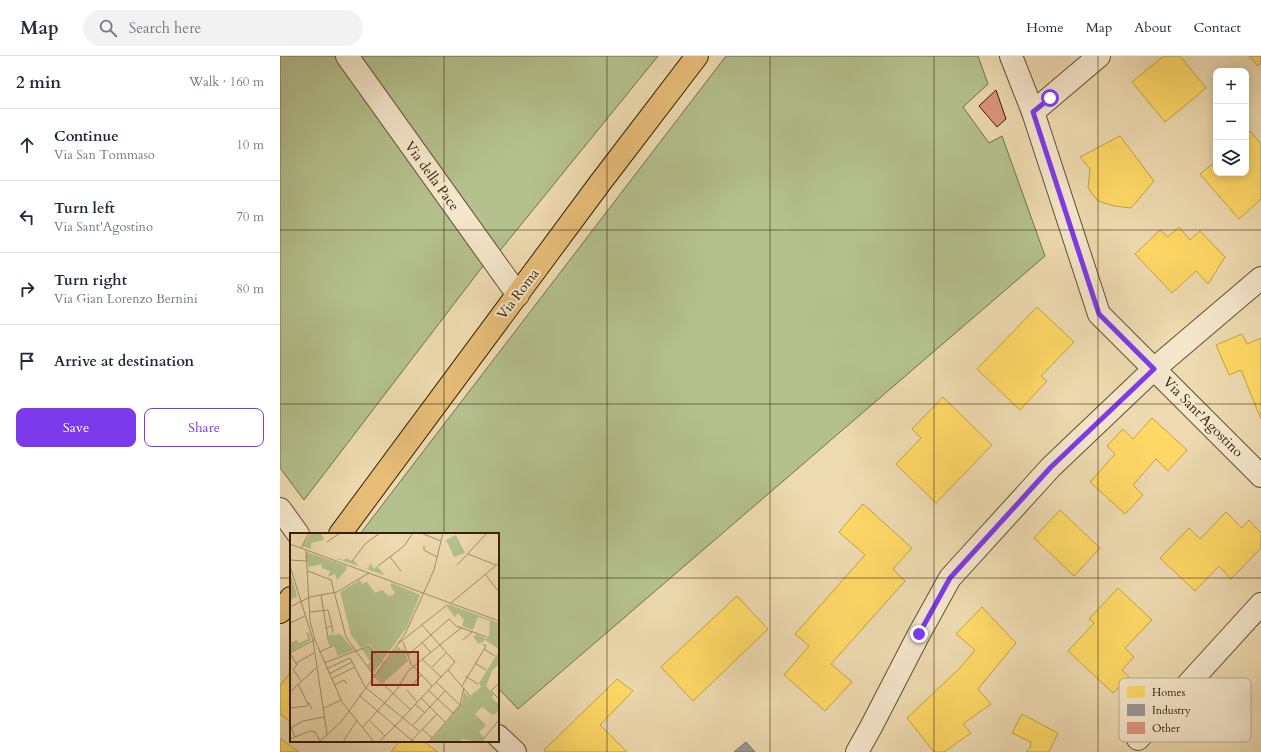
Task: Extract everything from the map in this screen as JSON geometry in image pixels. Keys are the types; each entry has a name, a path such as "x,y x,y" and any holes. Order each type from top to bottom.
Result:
{"main road":[{"name":"Via Roma","path":"341,533 605,177 697,56"},
{"path":"280,612 290,599"}],"street":[{"name":"Via della Pace","path":"347,56 518,295"},
{"name":"Via Sant'Agostino","path":"1011,56 1033,112 1099,314 1261,476"},
{"path":"1033,112 1099,56"},
{"path":"857,752 950,578 1051,467 1154,369 1261,278"},
{"path":"280,509 297,533"},
{"path":"1194,678 1261,604"},
{"path":"499,737 515,752"}],"green space":[{"path":"280,56 336,56 486,262 304,500 280,468"},
{"path":"359,56 658,56 498,253"},
{"path":"726,56 978,56 988,84 963,107 989,143 1002,136 1045,256 518,709 499,689 499,533 361,533"}],"building: Homes":[{"path":"1164,56 1180,56 1206,88 1165,122 1132,82"},
{"path":"1249,56 1261,56 1261,63 1258,66"},
{"path":"1250,131 1261,144 1261,199 1239,219 1200,174 1213,163 1213,176 1249,176"},
{"path":"1120,136 1154,181 1131,208 1114,206 1098,201 1088,188 1090,169 1080,157"},
{"path":"1179,227 1190,240 1200,231 1225,257 1208,284 1196,271 1172,293 1135,254 1160,230 1168,237"},
{"path":"1037,307 1074,342 1041,376 1047,381 1020,410 977,369"},
{"path":"1242,334 1247,344 1261,338 1261,419 1241,370 1229,375 1216,345"},
{"path":"943,397 992,445 936,503 896,464 921,438 912,429"},
{"path":"1152,418 1187,450 1168,471 1156,459 1133,485 1143,495 1125,514 1090,482 1115,454 1107,446 1123,429 1133,439"},
{"path":"863,504 912,548 893,569 905,581 831,664 852,682 825,711 784,675 809,646 795,634 865,555 839,532"},
{"path":"1060,510 1100,548 1074,576 1034,538"},
{"path":"1226,512 1242,528 1249,520 1261,533 1261,548 1231,579 1219,566 1195,591 1160,558 1189,528 1200,539"},
{"path":"1118,588 1152,620 1125,648 1134,657 1122,670 1129,677 1119,678 1119,687 1113,693 1068,651 1094,623 1089,619"},
{"path":"737,596 768,629 693,701 661,667"},
{"path":"982,607 1016,643 978,689 991,704 963,724 971,733 944,752 934,752 907,718 961,667 975,650 956,634"},
{"path":"290,672 290,721 280,714 280,686"},
{"path":"617,679 633,691 600,725 627,752 545,752 544,750"},
{"path":"1022,714 1058,733 1049,752 1026,752 1030,748 1031,742 1012,733"},
{"path":"280,738 299,752 280,752"},
{"path":"398,742 424,742 438,752 391,752"}],"building: Industry":[{"path":"746,742 755,752 734,752"}],"building: Other":[{"path":"996,90 1006,119 997,127 979,106"}],"route":[{"path":"919,634 950,578 1051,467 1154,369 1099,314 1033,112 1050,98"}]}
